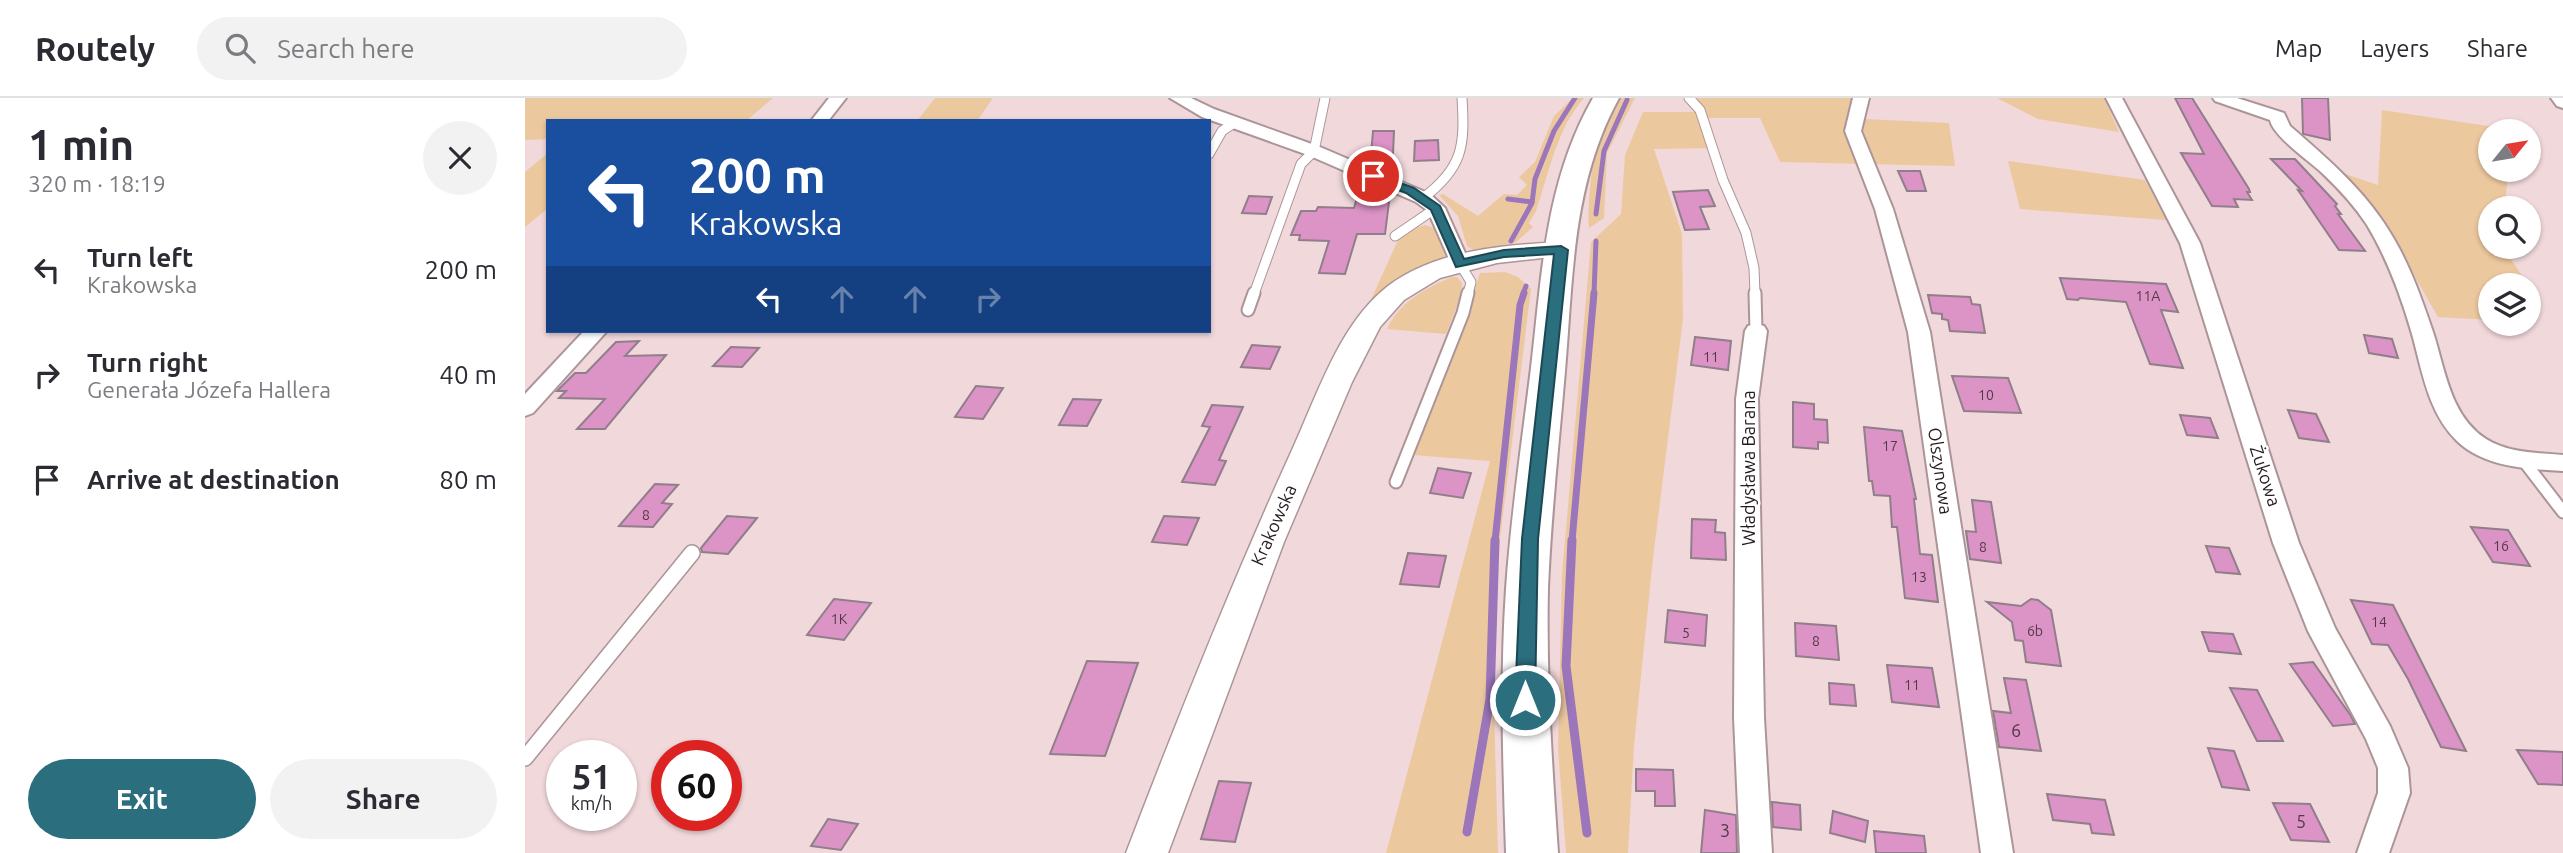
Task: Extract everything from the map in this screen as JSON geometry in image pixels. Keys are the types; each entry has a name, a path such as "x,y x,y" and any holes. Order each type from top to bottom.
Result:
{"main road":[{"path":"1532,853 1525,700 1530,539 1560,260 1574,170 1592,121 1606,98"}],"street":[{"path":"821,119 838,98"},
{"path":"1178,98 1194,108 1314,151 1430,203 1468,263"},
{"name":"Olszynowa","path":"1861,98 1853,131 1884,209 1919,332 1997,853"},
{"name":"Żukowa","path":"2114,98 2190,243 2286,543 2322,631 2379,734 2393,768 2394,793 2373,853"},
{"path":"2221,98 2278,107 2278,123 2347,189 2383,235 2396,261 2422,331 2434,378 2457,430 2478,446 2523,460 2563,464"},
{"path":"2559,98 2563,103"},
{"name":"Krakowska","path":"1147,853 1211,676 1259,557 1363,333 1380,308 1397,292 1420,278 1468,263 1560,260"},
{"name":"Władysława Barana","path":"1756,331 1747,413 1749,718 1756,853"},
{"path":"525,408 594,333"}],"lane":[{"path":"1248,310 1301,164 1314,151 1325,98"},
{"path":"1395,236 1430,203 1438,188 1458,166 1464,150 1462,98"},
{"name":"Władysława Barana","path":"1689,98 1700,110 1719,168 1746,233 1754,268 1756,331"},
{"path":"1211,150 1222,131 1234,123"},
{"path":"1396,482 1463,313 1471,282 1468,263"},
{"path":"2523,460 2563,512"},
{"path":"525,758 692,553"}],"shaded area":[{"path":"525,98 773,98 748,119 546,119 546,139 525,140"},
{"path":"935,98 993,98 978,119 919,119"},
{"path":"1573,98 1584,98 1560,137 1536,211 1529,223 1533,227 1515,243 1473,250 1467,246 1458,216 1439,195 1443,194 1478,216 1504,194 1517,195 1527,185 1519,177 1535,162 1554,116"},
{"path":"1622,98 1635,98 1607,153 1604,218 1589,228 1589,197 1594,158 1605,122 1612,108"},
{"path":"1698,98 1867,98 1865,119 1949,123 1955,166 1780,162 1760,118 1706,118 1716,148 1654,149 1682,234 1683,319 1653,558 1634,745 1628,853 1566,853 1558,749 1562,575 1591,242 1621,214 1625,155 1643,112 1694,112"},
{"path":"1997,98 2104,98 2119,132 2038,119"},
{"path":"2382,110 2478,125 2478,182 2507,182 2506,196 2478,196 2478,259 2511,259 2520,273 2478,273 2478,319 2438,317 2387,228 2336,171 2378,185"},
{"path":"546,155 546,210 525,227 525,172"},
{"path":"2008,161 2145,180 2166,220 2020,209"},
{"path":"1425,225 1435,228 1445,256 1443,261 1368,306 1399,238"},
{"path":"1505,272 1518,277 1531,289 1500,539 1493,674 1498,853 1386,853 1490,461 1400,454 1460,334 1480,273"},
{"path":"1457,277 1462,283 1461,296 1446,334 1387,329 1406,304 1423,291"}],"building":[{"path":"2175,98 2192,98 2249,189 2250,192 2247,192 2252,200 2234,199 2238,207 2212,206 2181,153 2204,154"},
{"path":"2302,98 2328,98 2330,140 2303,134"},
{"path":"1373,131 1394,131 1393,154 1371,155"},
{"path":"1438,140 1439,160 1414,161 1415,141"},
{"path":"2271,159 2295,159 2337,204 2335,206 2341,214 2338,214 2365,251 2339,250 2298,190 2302,191"},
{"path":"1898,171 1920,171 1926,191 1907,191"},
{"path":"1708,190 1715,206 1700,207 1709,229 1685,230 1673,192"},
{"path":"1359,191 1384,191 1390,194 1385,234 1357,234 1345,274 1319,273 1329,241 1299,240 1300,235 1291,235 1301,211 1316,211 1318,207 1354,208"},
{"path":"1249,196 1272,197 1266,214 1242,213"},
{"path":"2060,278 2166,284 2178,312 2161,310 2183,368 2150,364 2126,302 2067,299"},
{"path":"1928,295 1970,297 1972,304 1980,305 1985,333 1950,331 1948,320 1942,319 1942,314 1932,313"},
{"path":"2364,335 2392,339 2398,358 2369,353"},
{"path":"1695,337 1731,341 1728,370 1691,365"},
{"path":"639,341 625,356 666,355 605,429 577,429 605,399 559,398 566,391 557,391 575,373 586,373 616,342"},
{"path":"1252,345 1280,347 1270,369 1241,367"},
{"path":"731,347 759,348 742,367 713,366"},
{"path":"1952,376 2008,378 2021,413 1964,411"},
{"path":"976,386 1003,388 983,419 955,417"},
{"path":"1073,399 1101,400 1087,426 1059,425"},
{"path":"1793,402 1814,404 1814,419 1827,420 1828,443 1818,442 1818,449 1793,447"},
{"path":"1212,405 1243,407 1219,460 1226,461 1215,485 1182,482 1210,427 1202,426"},
{"path":"2288,410 2316,414 2329,442 2299,438"},
{"path":"2180,415 2210,418 2218,438 2187,435"},
{"path":"1864,427 1902,431 1916,499 1920,554 1932,555 1938,602 1905,598 1897,527 1892,527 1890,496 1874,495 1872,481 1869,481"},
{"path":"1438,468 1471,473 1463,498 1430,493"},
{"path":"655,484 678,485 662,503 672,504 653,527 619,526"},
{"path":"1972,500 1991,502 2001,563 1970,559 1966,531 1976,532"},
{"path":"727,516 757,518 728,554 702,552 701,548"},
{"path":"1164,516 1199,518 1187,545 1152,542"},
{"path":"1692,519 1716,520 1715,532 1725,533 1726,560 1691,558"},
{"path":"2471,527 2508,530 2530,566 2493,562"},
{"path":"2206,546 2229,548 2240,574 2216,572"},
{"path":"1408,553 1446,556 1439,587 1400,584"},
{"path":"834,599 871,603 844,640 807,635"},
{"path":"2031,599 2038,600 2051,610 2061,666 2026,662 2023,641 2015,640 2012,622 1987,602 2021,606"},
{"path":"2351,600 2393,605 2466,751 2441,747 2388,645 2372,644"},
{"path":"1668,610 1707,615 1705,646 1665,642"},
{"path":"1795,623 1836,626 1839,660 1796,656"},
{"path":"2202,632 2233,634 2241,654 2209,651"},
{"path":"1087,661 1138,663 1105,756 1050,754"},
{"path":"2313,662 2355,724 2333,726 2290,664"},
{"path":"1887,665 1932,668 1939,707 1892,702"},
{"path":"2004,678 2026,680 2041,751 1999,747 1993,711 2011,713"},
{"path":"1829,683 1854,685 1856,706 1830,704"},
{"path":"2230,688 2257,690 2283,741 2257,741"},
{"path":"2208,748 2234,751 2249,790 2222,787"},
{"path":"2517,750 2563,752 2563,785 2538,784"},
{"path":"1636,769 1673,770 1675,806 1655,806 1655,791 1636,791"},
{"path":"1219,781 1251,783 1235,842 1201,839"},
{"path":"2047,794 2105,800 2114,835 2092,833 2090,824 2053,820"},
{"path":"1772,802 1800,805 1801,830 1773,827"},
{"path":"2273,803 2310,804 2329,842 2291,840"},
{"path":"1705,810 1736,815 1737,853 1701,853"},
{"path":"1833,811 1868,821 1865,842 1830,833"},
{"path":"828,819 858,824 841,850 811,846"},
{"path":"1874,831 1924,836 1926,853 1876,853"}],"waterway":[{"path":"1511,241 1532,203 1535,179 1554,131 1575,98"},
{"path":"1596,214 1604,151 1627,100"},
{"path":"1508,199 1532,202"},
{"path":"1594,294 1596,241"},
{"path":"1523,294 1526,286"},
{"path":"1495,541 1520,305 1524,293"},
{"path":"1572,541 1594,293"},
{"path":"1467,832 1490,699 1495,540"},
{"path":"1572,540 1566,666 1587,833"}],"route":[{"path":"1373,176 1410,190 1436,208 1460,264 1504,253 1561,250 1530,539 1525,700"}]}
